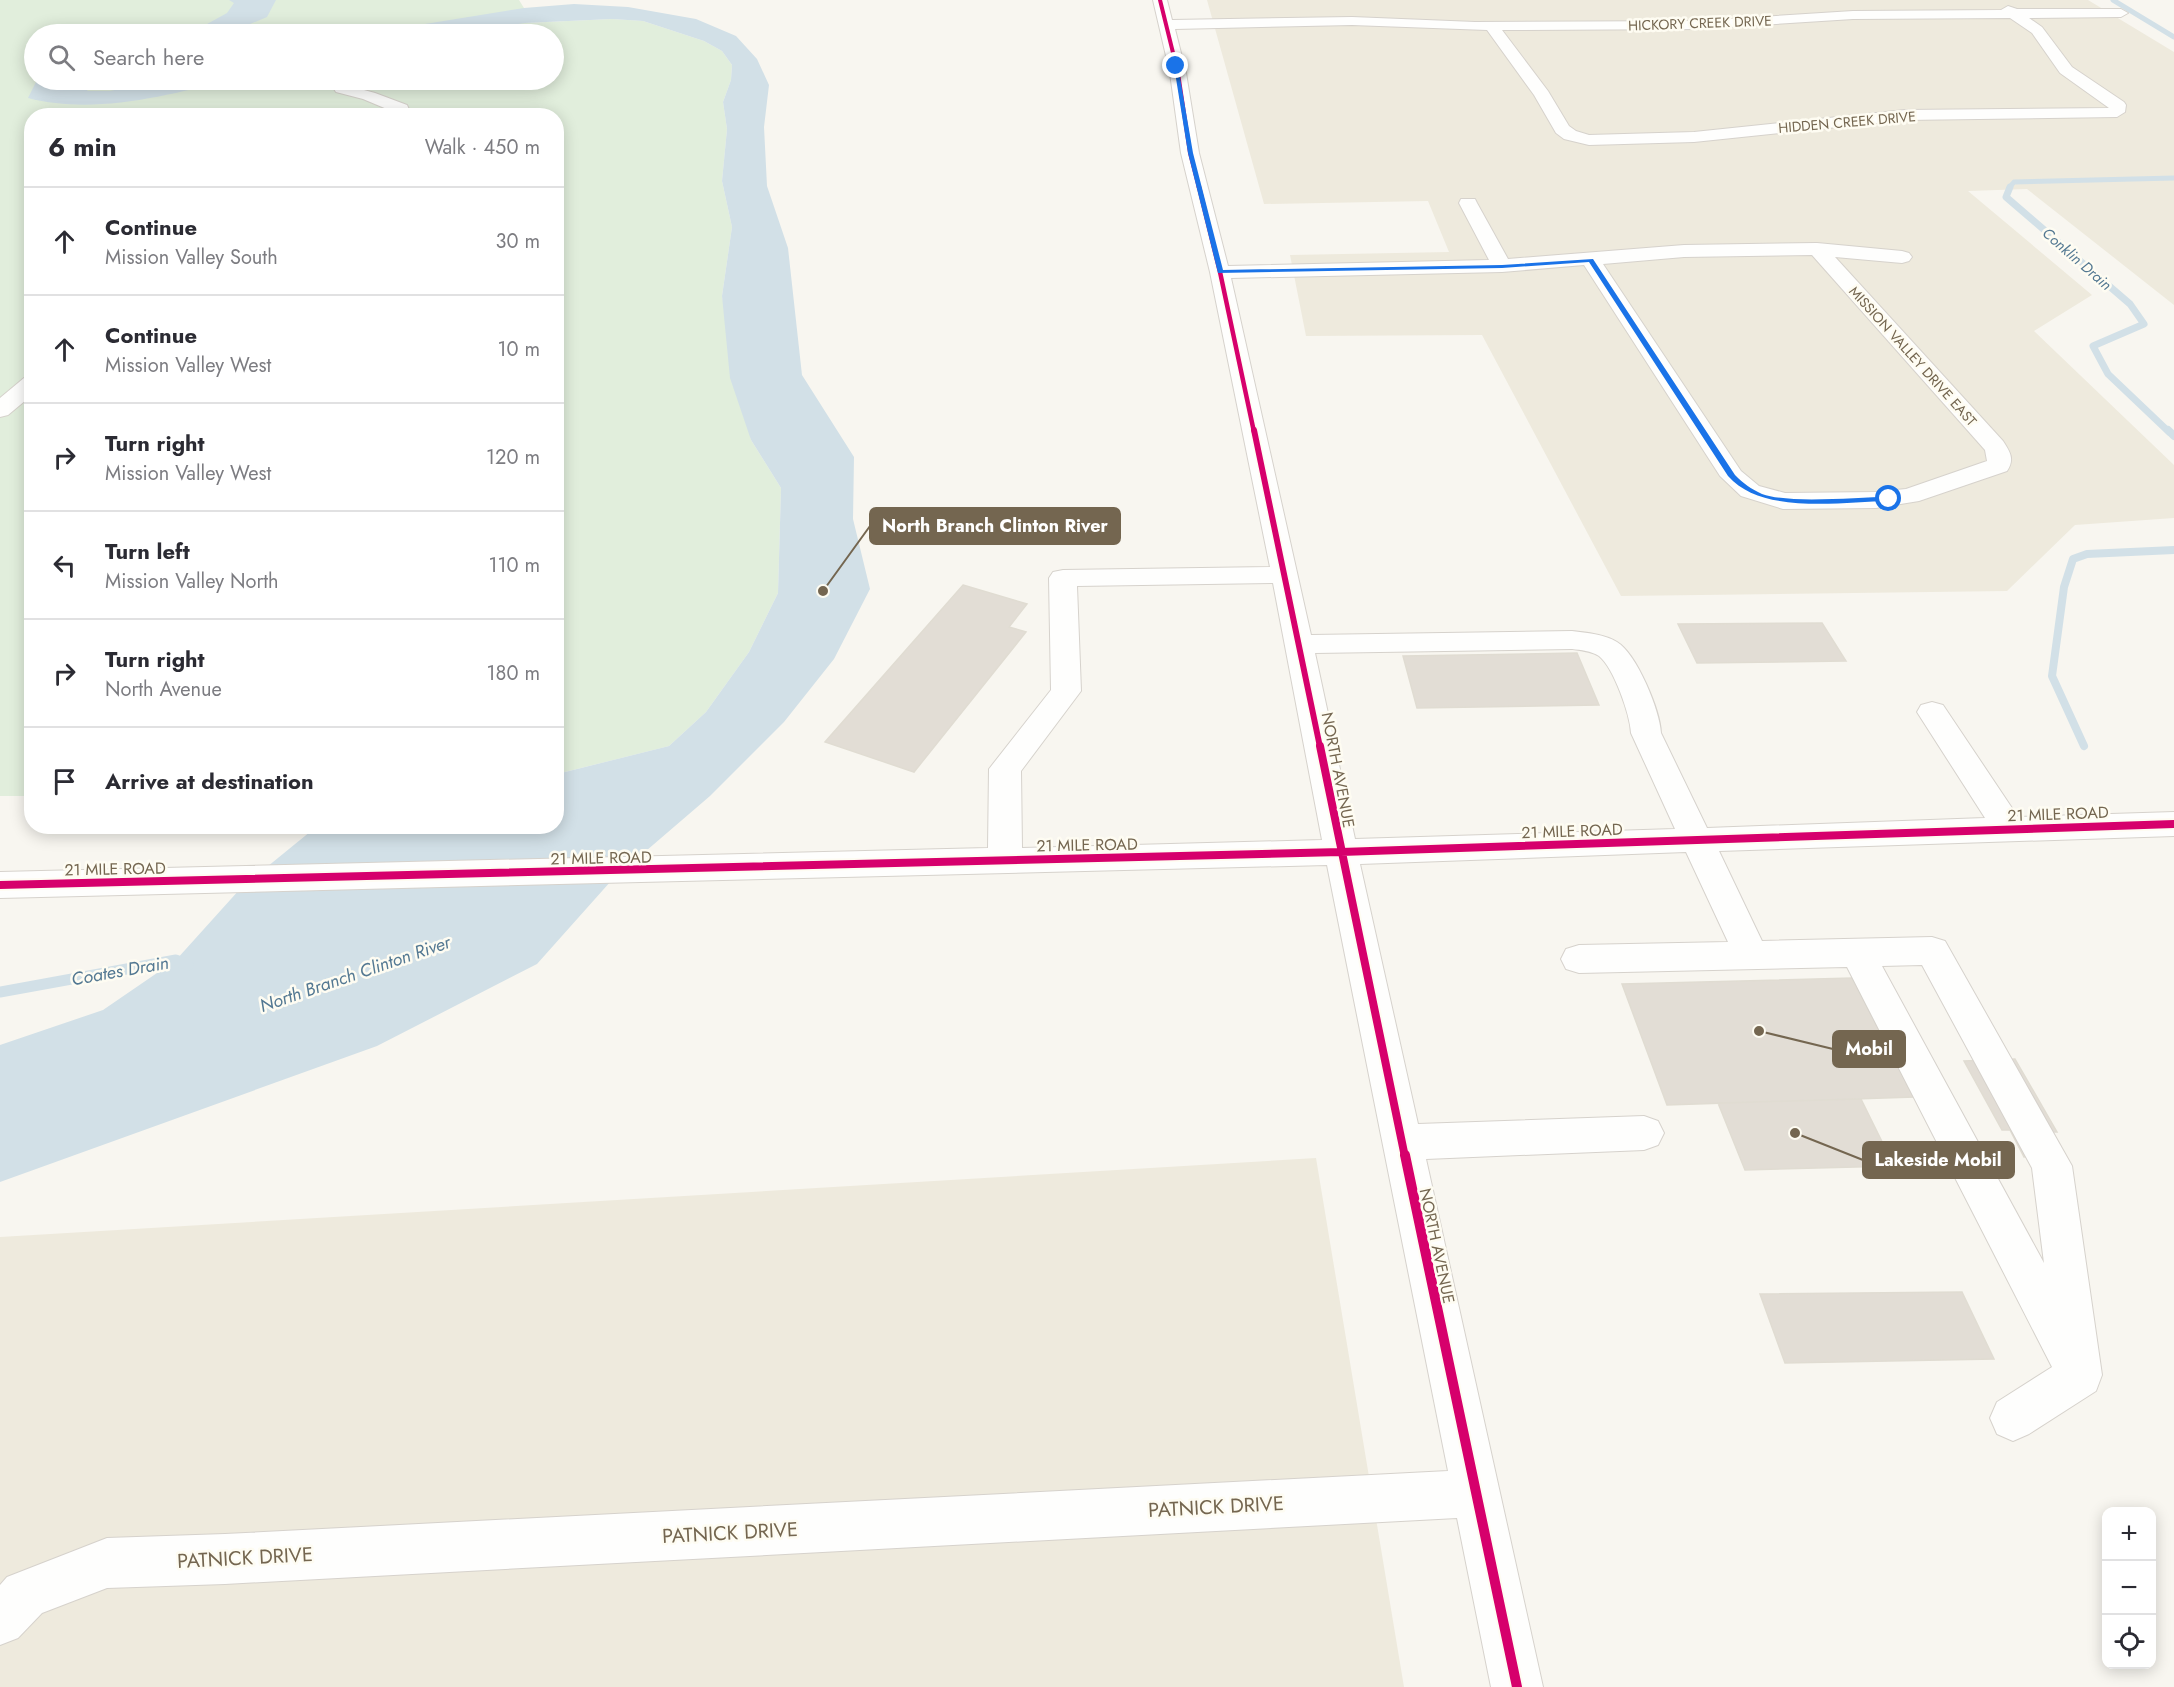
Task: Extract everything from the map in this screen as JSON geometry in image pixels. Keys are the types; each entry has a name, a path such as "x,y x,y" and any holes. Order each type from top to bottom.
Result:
{"street":[{"path":"1993,0 2013,14"},
{"name":"HICKORY CREEK DRIVE","path":"1164,14 1279,23 1349,16 1492,27 1699,25 1853,15 2121,13"},
{"name":"NORTH AVENUE","path":"1164,14 1178,73 1190,153 1220,272 1285,575 1401,1142 1517,1687"},
{"name":"HIDDEN CREEK DRIVE","path":"1492,27 1542,94 1562,129 1581,139 1605,141 1677,138 1905,116 2113,113 2119,110 2118,105 2066,70 2037,30 2013,14"},
{"path":"349,90 399,108"},
{"path":"1468,203 1502,267"},
{"path":"1220,272 1502,267 1664,251 1817,249 1902,258"},
{"name":"MISSION VALLEY DRIVE EAST","path":"1591,260 1732,476 1750,491 1783,501 1901,498 1998,466 2001,460 1994,446 1817,249"},
{"path":"0,410 24,390"},
{"path":"1005,861 1005,769 1066,691 1063,578 1285,575"},
{"path":"1299,644 1572,640 1591,642 1608,649 1619,660 1645,718 1646,733 1752,956"},
{"path":"1932,712 2010,829"},
{"name":"21 MILE ROAD","path":"0,885 1341,852 2174,824"},
{"path":"1579,959 1932,951 2052,1166 2080,1375"},
{"path":"1858,954 2080,1375"},
{"path":"1401,1142 1644,1133"},
{"path":"2013,1418 2080,1375"},
{"name":"PATNICK DRIVE","path":"0,1620 25,1595 107,1563 225,1560 1476,1493"}],"shaded area":[{"path":"1207,0 2088,0 2174,52 2174,305 2027,189 1968,191 2092,295 2034,331 2174,465 2174,518 2075,525 2007,591 1621,596 1482,335 1306,336 1290,255 1449,252 1428,201 1264,204"},
{"path":"1316,1158 1404,1687 0,1687 0,1237"}],"green space":[{"path":"0,0 519,0 524,8 525,23 612,19 643,21 704,41 722,51 732,65 731,80 723,102 727,129 722,181 732,227 722,296 751,440 781,488 778,593 749,652 706,712 669,746 564,772 564,108 24,108 24,796 0,796"}],"water":[{"path":"229,0 276,0 267,17 250,24 207,24 227,13 234,3"},
{"name":"North Branch Clinton River","path":"574,4 628,7 696,19 736,36 757,59 769,85 764,127 767,186 788,248 802,375 854,457 853,519 870,589 834,659 784,722 710,796 611,881 537,964 377,1046 0,1182 0,1045 103,1010 176,960 240,889 307,834 564,834 564,772 669,746 706,712 749,652 778,593 781,488 751,440 730,378 722,296 732,227 722,181 727,129 723,102 731,80 732,65 722,51 704,41 643,21 612,19 518,24 425,24 524,8"},
{"path":"32,90 188,90 104,104 78,105 28,98"}],"building":[{"path":"963,585 1027,604 1009,627 1026,632 914,772 825,742"},
{"path":"1822,623 1846,661 1697,663 1678,624"},
{"path":"1577,653 1599,705 1417,708 1403,656"},
{"path":"1852,978 1914,1097 1667,1105 1622,984"},
{"path":"2015,1059 2057,1132 2043,1132 2056,1155 2024,1157 2010,1130 2002,1130 1964,1061"},
{"path":"1861,1099 1894,1166 1745,1170 1718,1103"},
{"path":"1962,1292 1994,1359 1785,1363 1760,1294"}],"waterway":[{"name":"Conklin Drain","path":"2113,0 2174,37"},
{"name":"Conklin Drain","path":"2009,188 2014,182 2174,178"},
{"name":"Conklin Drain","path":"2010,187 2006,197 2130,304 2144,324 2093,346 2108,374 2169,432"},
{"name":"Conklin Drain","path":"2168,430 2174,436"},
{"name":"Conklin Drain","path":"2084,746 2052,676 2064,587 2073,559 2087,554 2174,550"},
{"name":"Coates Drain","path":"0,992 176,960 188,965"}],"cycle path":[{"path":"1160,0 1178,73 1190,153 1220,272 1285,575 1517,1687"},
{"path":"0,885 1341,852 2174,824"}],"place":[{"name":"North Branch Clinton River","path":"823,591"},
{"name":"Mobil","path":"1759,1031"},
{"name":"Lakeside Mobil","path":"1795,1133"}],"route":[{"path":"1176,66 1190,153 1220,272 1502,267 1591,260 1732,476 1743,487 1759,495 1783,501 1889,499"}]}
